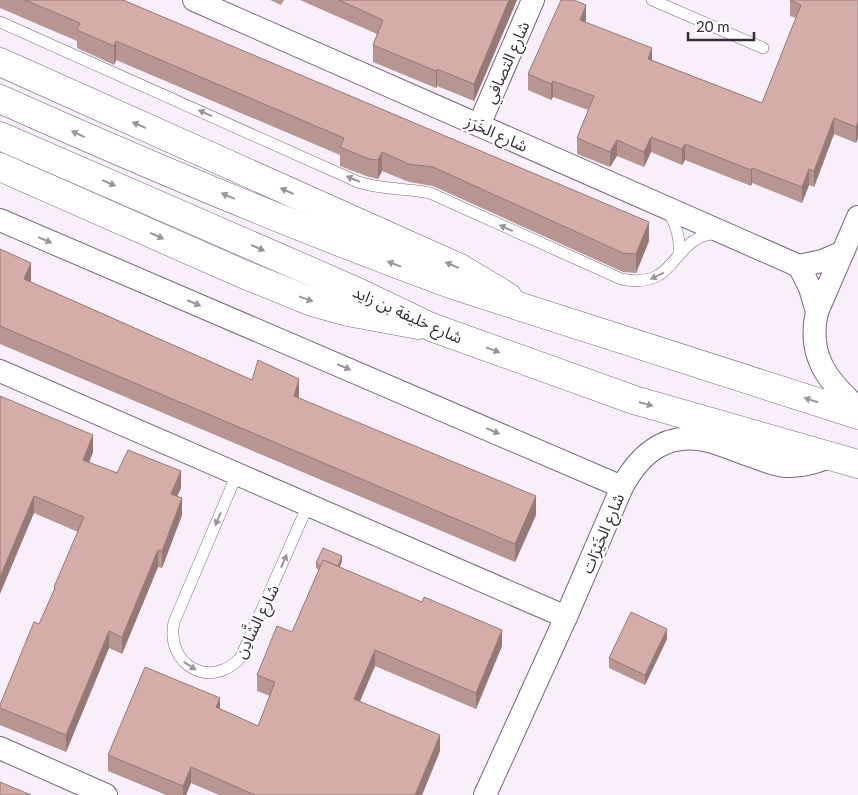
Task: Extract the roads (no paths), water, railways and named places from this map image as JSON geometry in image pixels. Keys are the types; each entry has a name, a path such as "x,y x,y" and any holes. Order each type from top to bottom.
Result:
{"main road":[{"path":"0,62 460,268 523,308"},
{"path":"0,99 327,238 456,286 858,415"},
{"name":"شارع خليفة بن زايد","path":"0,136 358,292 431,327 634,400 858,464"},
{"path":"0,167 234,270 312,302 348,312 431,327"}],"street":[{"name":"شارع الخَرَز","path":"194,0 799,266"},
{"name":"شارع التصافي","path":"479,125 533,0"},
{"path":"858,217 817,312 814,326 814,339 820,364 835,386 858,408"},
{"path":"0,220 622,487"},
{"path":"817,312 810,288 799,266 822,261 843,252"},
{"path":"0,371 566,617"},
{"name":"شارع الخَيْرَات","path":"485,795 566,617 622,487 631,469 645,453 669,442 682,439 709,441 785,466 799,466 831,456"},
{"path":"0,748 106,795"}],"lane":[{"path":"652,0 763,48"},
{"path":"0,22 358,182 385,189 410,190 430,194 621,279 645,281 656,277 666,271 679,254 694,240 714,233 724,232"},
{"path":"662,205 677,227 679,254"},
{"name":"شارع الشَّادِن","path":"237,474 174,622 172,640 175,649 180,657 194,669 204,672 220,671 234,665 241,657 308,505"}]}
